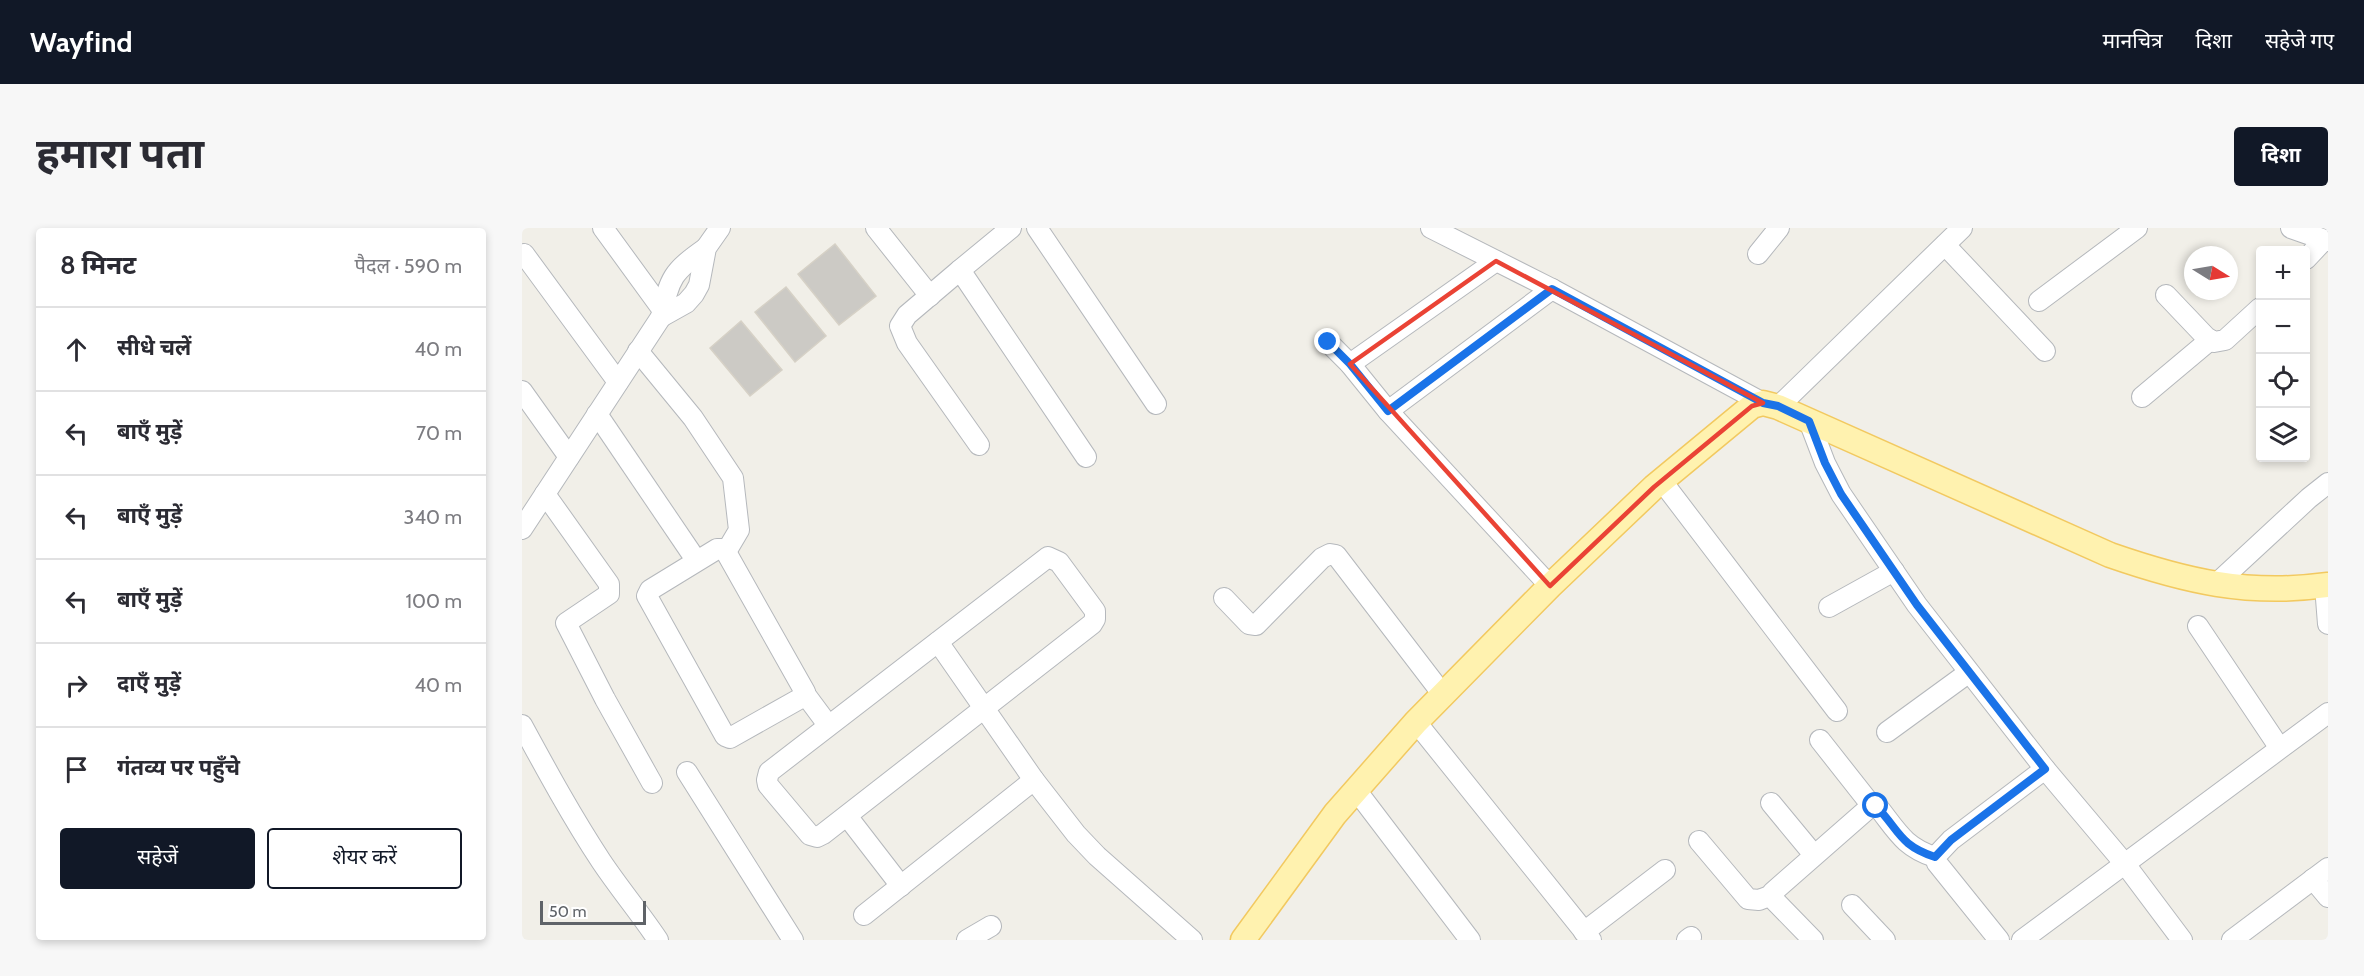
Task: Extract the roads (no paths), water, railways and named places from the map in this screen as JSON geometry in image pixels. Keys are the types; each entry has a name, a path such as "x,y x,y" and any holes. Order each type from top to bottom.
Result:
{"main road":[{"path":"1243,940 1297,863 1356,790 1416,722 1550,586 1662,480 1745,409 1770,405 2110,555 2153,570 2215,585 2255,588 2327,586"}],"street":[{"path":"603,228 662,313"},
{"path":"876,228 930,296"},
{"path":"1037,228 1156,404"},
{"path":"1431,228 1552,289 1770,405 1962,228"},
{"path":"1758,254 1779,228"},
{"path":"2039,301 2137,228"},
{"path":"2291,228 2326,240 2310,255"},
{"path":"979,445 903,335 900,327 903,321 1004,230"},
{"path":"662,313 686,303 694,294 701,279 710,236"},
{"path":"522,529 662,313 669,282 710,236"},
{"path":"1945,245 2046,351"},
{"path":"524,254 618,382"},
{"path":"1350,364 1496,261"},
{"path":"960,270 1086,457"},
{"path":"1388,411 1552,289"},
{"path":"2166,295 2210,340 2220,342 2256,312"},
{"path":"2142,397 2210,340"},
{"path":"1328,342 1350,364 1388,411 1550,586"},
{"path":"638,351 693,418 733,478 739,530 726,552"},
{"path":"522,391 569,457"},
{"path":"597,414 696,560"},
{"path":"1809,421 1830,475 1917,605 2045,769 2125,864 2182,940"},
{"path":"1662,480 1837,711"},
{"path":"2215,585 2328,483"},
{"path":"545,494 609,584 609,594 566,623 652,783"},
{"path":"805,694 732,738 725,736 647,596 650,590 719,548 726,552 805,694 828,725"},
{"path":"1224,598 1249,624 1256,625 1322,558 1330,554 1336,555 1444,696"},
{"path":"1048,557 1059,562 1095,611 1092,624 823,834 817,837 810,835 766,780 772,768 938,642 1048,557"},
{"path":"1829,607 1894,571"},
{"path":"2327,586 2328,624"},
{"path":"2198,626 2279,747"},
{"path":"938,642 1034,780 1076,834 1097,856 1192,940"},
{"path":"1887,732 1968,673"},
{"path":"2022,940 2328,712"},
{"path":"1416,722 1587,936 1665,870"},
{"path":"522,725 570,812 658,940"},
{"path":"1820,741 1872,806 1878,807 1901,838 1913,849 1935,857 1999,940"},
{"path":"1935,857 1951,840 2045,769"},
{"path":"687,772 793,940"},
{"path":"864,915 1034,780"},
{"path":"1356,790 1470,940"},
{"path":"1771,804 1814,855"},
{"path":"1813,940 1775,901 1772,895 1774,889 1872,806"},
{"path":"847,816 901,886"},
{"path":"1699,841 1748,899 1759,900 1772,895"},
{"path":"2245,937 2320,873 2328,897"},
{"path":"1852,905 1885,940"},
{"path":"967,940 991,926"}]}
